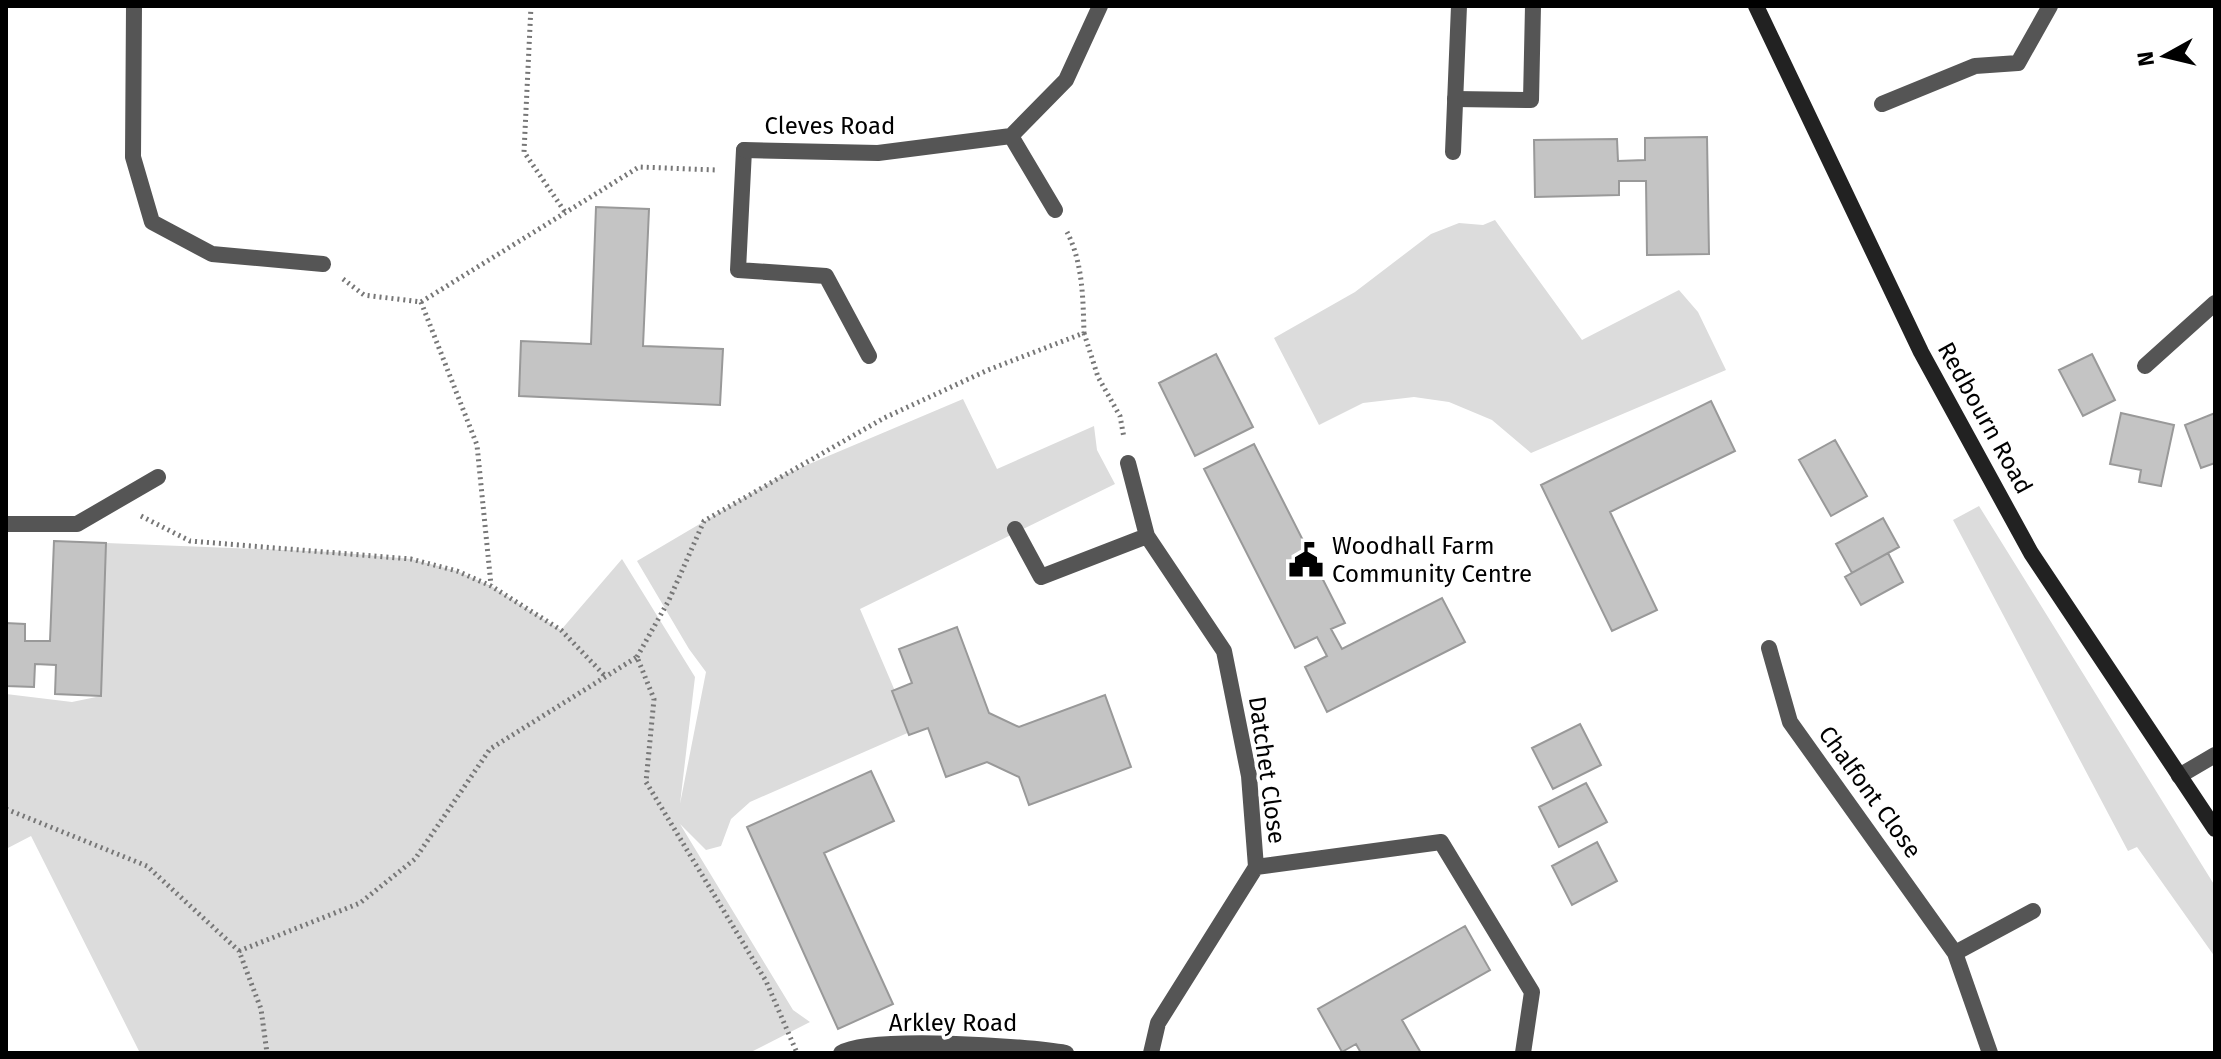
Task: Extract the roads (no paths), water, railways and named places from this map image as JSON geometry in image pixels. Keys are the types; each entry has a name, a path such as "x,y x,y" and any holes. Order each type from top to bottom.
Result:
{"main road":[{"name":"Redbourn Road","path":"1756,6 1921,352 2031,553 2215,829"}],"street":[{"path":"134,6 133,157 152,222 212,254 323,264"},
{"path":"1055,210 1011,136 1066,80 1100,6"},
{"path":"1453,152 1459,6"},
{"path":"1455,99 1531,100 1533,6"},
{"path":"1882,104 1975,66 2018,63 2050,6"},
{"name":"Cleves Road","path":"869,356 826,276 738,270 744,150 878,153 1011,136"},
{"path":"2145,366 2215,303"},
{"name":"Datchet Close","path":"1128,463 1147,536 1224,651 1249,776 1256,867 1158,1023 1151,1053"},
{"path":"6,524 77,524 158,477"},
{"path":"1015,529 1041,577 1147,536"},
{"name":"Chalfont Close","path":"1769,648 1790,722 1955,953 1990,1053"},
{"path":"2179,776 2215,755"},
{"path":"1256,867 1441,842 1532,992 1523,1053"},
{"path":"1955,953 2033,911"},
{"name":"Arkley Road","path":"841,1053 905,1044 1033,1047 1066,1053"}],"place":[{"name":"Woodhall Farm Community Centre","path":"1306,560"}]}
